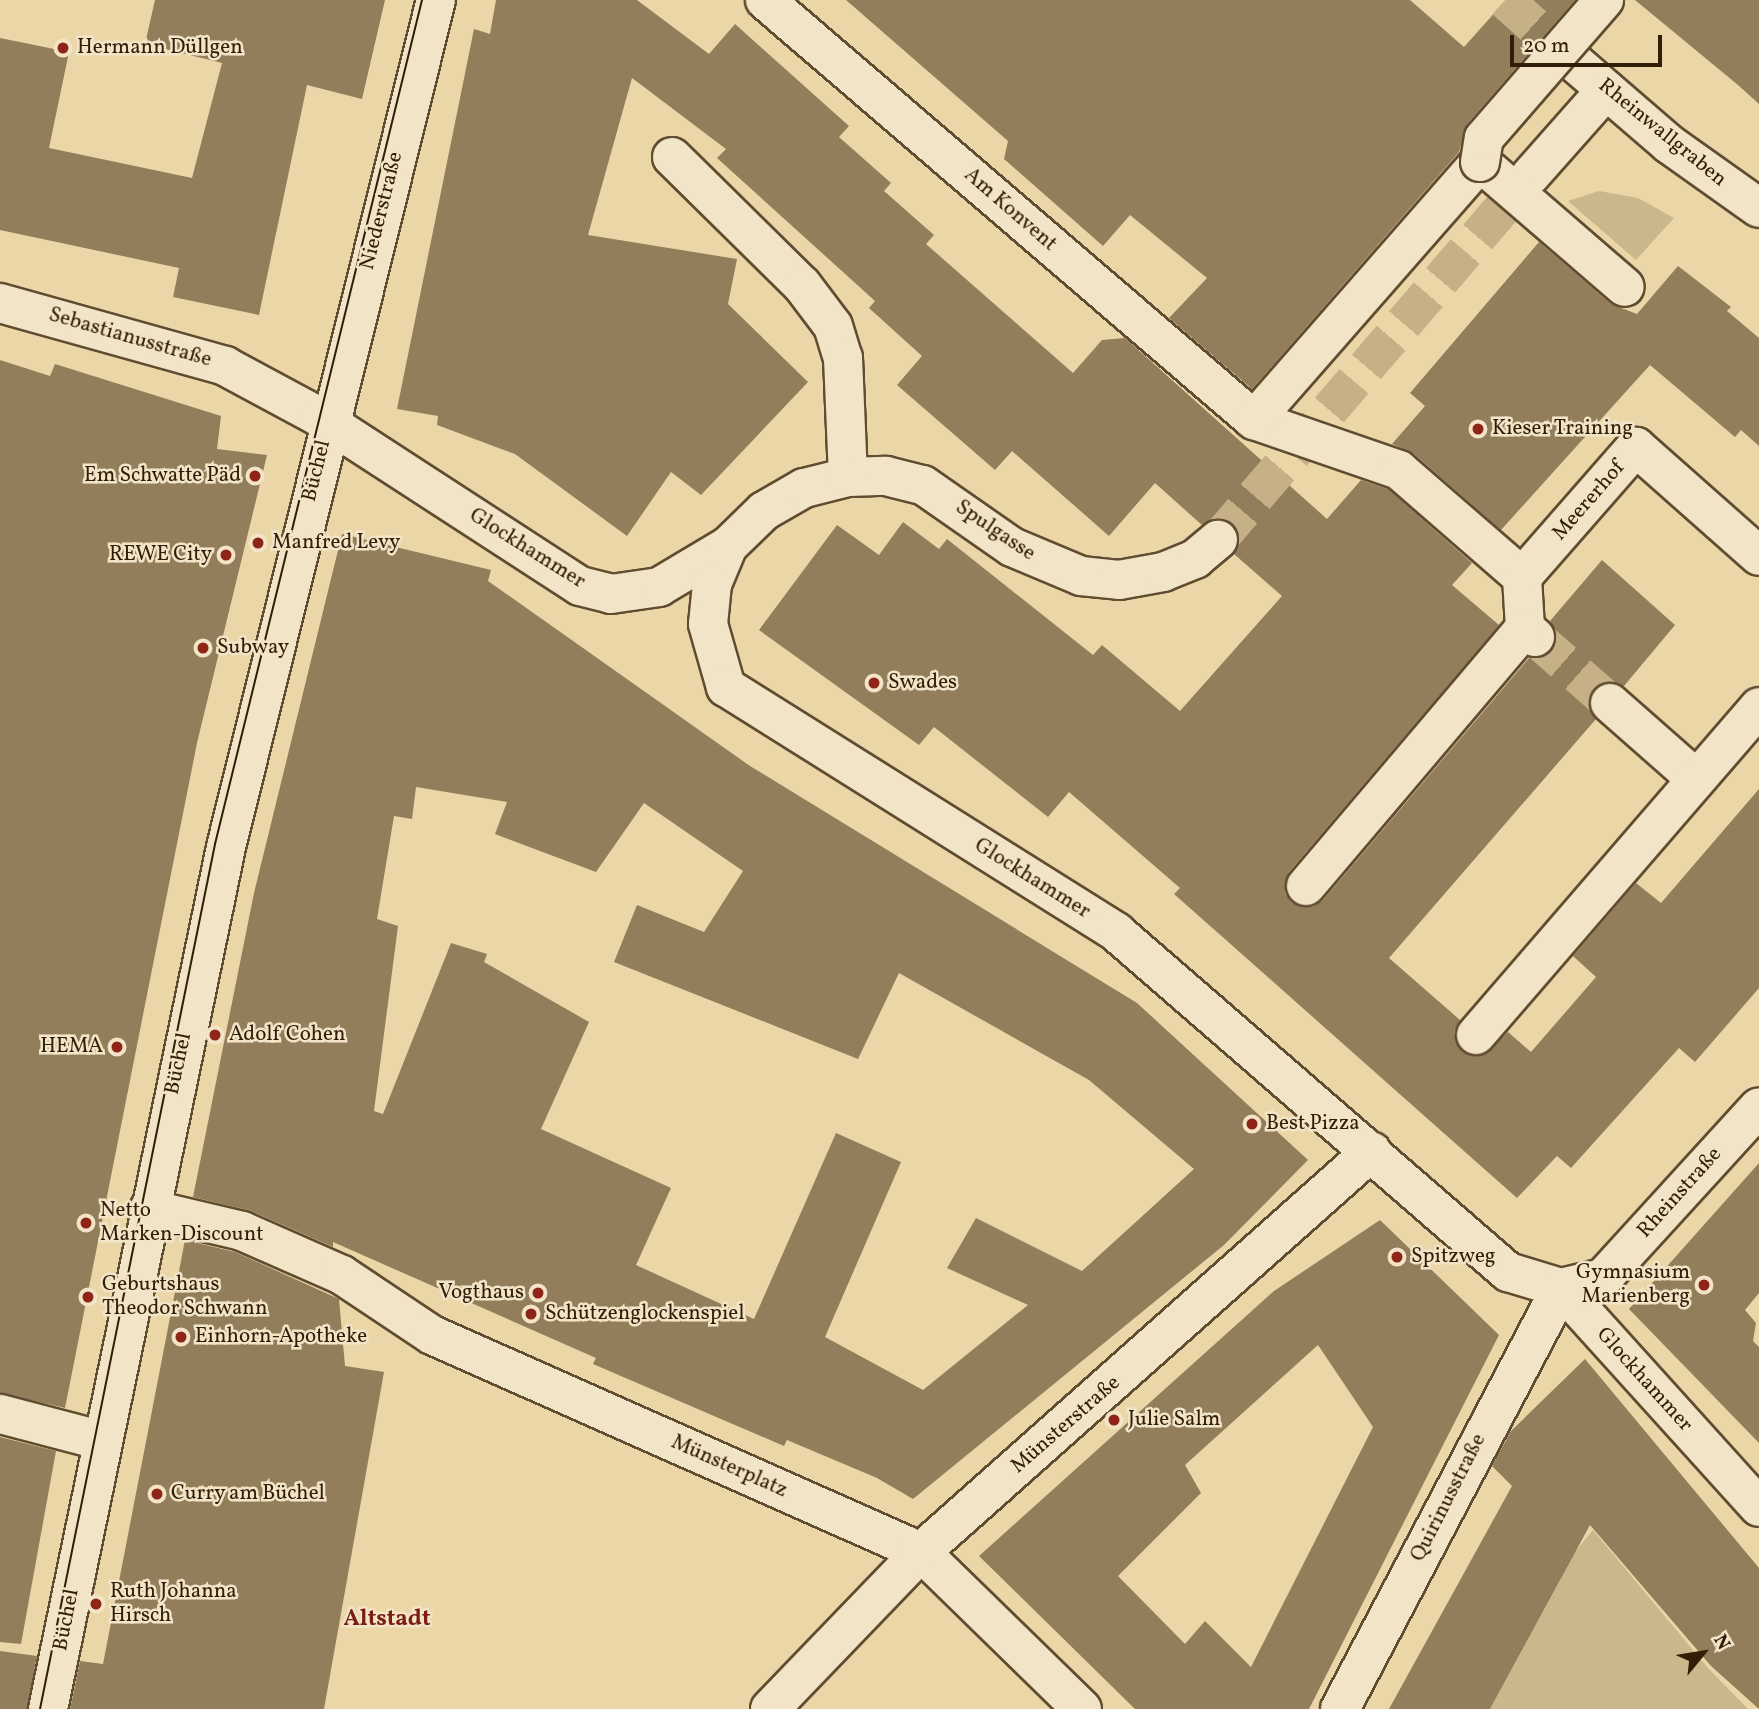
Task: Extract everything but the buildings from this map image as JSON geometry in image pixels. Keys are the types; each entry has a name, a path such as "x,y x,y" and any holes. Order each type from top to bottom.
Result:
{"street":[{"name":"Niederstraße","path":"329,423 436,0"},
{"name":"Am Konvent","path":"765,0 1254,420 1399,470 1522,577"},
{"path":"1254,420 1480,162 1484,138 1604,0"},
{"name":"Rheinwallgraben","path":"1567,56 1606,90 1759,208"},
{"path":"1530,176 1606,90"},
{"path":"672,157 802,285 833,326 843,358 848,477"},
{"path":"1480,162 1625,287"},
{"name":"Sebastianusstraße","path":"0,303 170,345 266,386 329,423"},
{"name":"Glockhammer","path":"329,423 580,586 634,594 728,546"},
{"name":"Büchel","path":"48,1709 149,1209 226,847 329,423"},
{"name":"Meererhof","path":"1522,577 1636,447 1759,556"},
{"name":"Spulgasse","path":"728,546 764,511 804,488 848,477 886,476 923,485 1012,547 1081,576 1119,580 1163,572 1195,559 1219,540"},
{"name":"Glockhammer","path":"728,546 712,584 708,624 726,687 1116,932 1372,1151 1508,1272 1560,1288 1759,1507"},
{"path":"1306,886 1530,633 1522,577"},
{"path":"1610,703 1695,778"},
{"path":"1476,1035 1759,707"},
{"name":"Rheinstraße","path":"1560,1288 1603,1278 1759,1107"},
{"name":"Münsterstraße","path":"770,1709 920,1552 1372,1151"},
{"name":"Münsterplatz","path":"149,1209 242,1231 342,1275 432,1335 920,1552 1082,1709"},
{"name":"Quirinusstraße","path":"1340,1709 1560,1288"},
{"path":"0,1414 103,1441"}],"shaded area":[{"path":"1599,191 1638,198 1674,218 1636,260 1568,201"},
{"path":"1593,1530 1708,1668 1748,1709 1490,1709 1561,1579 1556,1575"}],"tunnel":[{"path":"1505,0 1567,56"},
{"path":"1218,540 1530,176"},
{"path":"1535,637 1610,703"}],"tram line":[{"path":"40,1709 215,844 422,0"}],"place":[{"name":"Hermann Düllgen","path":"63,48"},
{"name":"Kieser Training","path":"1478,429"},
{"name":"Em Schwatte Päd","path":"255,476"},
{"name":"Manfred Levy","path":"258,543"},
{"name":"REWE City","path":"226,555"},
{"name":"Subway","path":"203,648"},
{"name":"Swades","path":"874,683"},
{"name":"Adolf Cohen","path":"215,1035"},
{"name":"HEMA","path":"117,1047"},
{"name":"Best Pizza","path":"1252,1124"},
{"name":"Netto Marken-Discount","path":"86,1223"},
{"name":"Spitzweg","path":"1397,1257"},
{"name":"Gymnasium Marienberg","path":"1704,1285"},
{"name":"Vogthaus","path":"538,1293"},
{"name":"Geburtshaus Theodor Schwann","path":"88,1297"},
{"name":"Schützenglockenspiel","path":"531,1314"},
{"name":"Einhorn-Apotheke","path":"181,1337"},
{"name":"Julie Salm","path":"1114,1420"},
{"name":"Curry am Büchel","path":"157,1494"},
{"name":"Ruth Johanna Hirsch","path":"96,1604"}],"district":[{"name":"Altstadt","path":"387,1619"}]}
